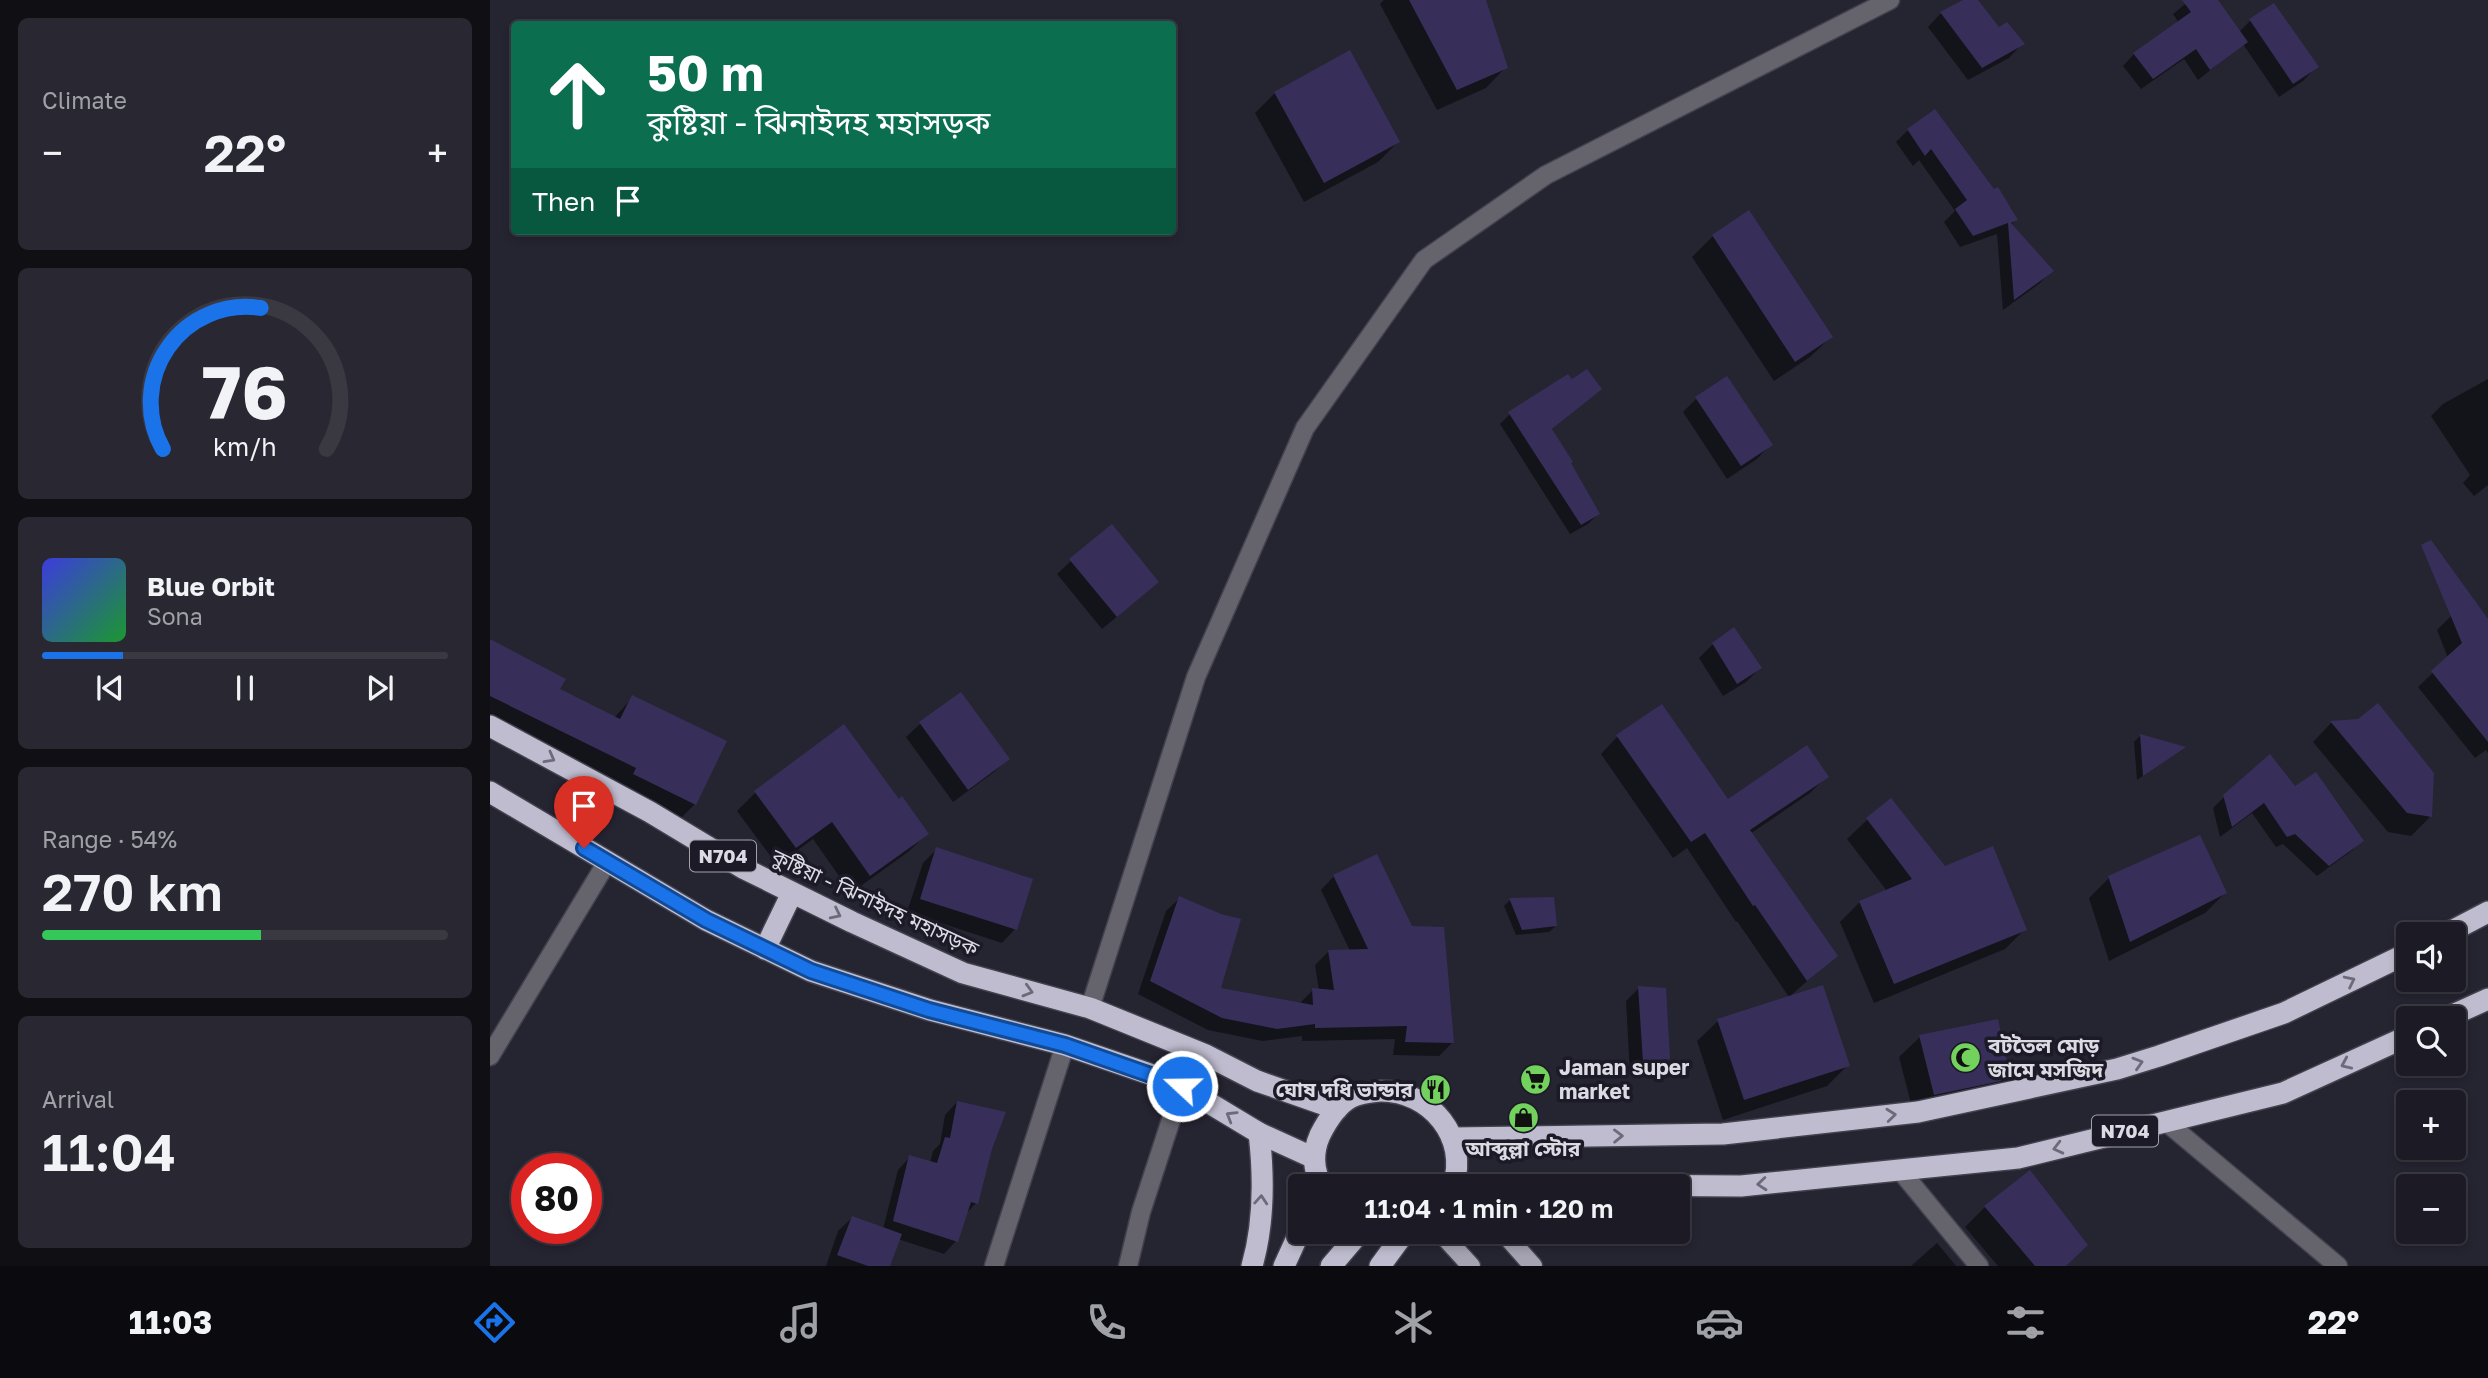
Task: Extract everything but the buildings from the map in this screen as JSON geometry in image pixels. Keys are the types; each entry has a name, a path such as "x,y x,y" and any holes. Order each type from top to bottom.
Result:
{"highway":[{"name":"কুষ্টিয়া - ঝিনাইদহ মহাসড়ক","path":"490,726 650,813 743,868 962,973 1090,1008 1206,1055 1257,1081 1338,1109"},
{"path":"490,792 706,920 811,971 929,1010 1065,1045 1179,1084 1259,1133 1314,1158"},
{"path":"765,949 792,893"},
{"path":"2466,924 2488,912"},
{"path":"1452,1138 1723,1134 1918,1112 2117,1069 2159,1056 2284,1013 2396,959"},
{"path":"2466,1009 2488,999"},
{"name":"N704","path":"1690,1186 1741,1186 2018,1158 2283,1093 2396,1041"},
{"path":"1317,1174 1314,1158 1318,1140 1326,1123 1338,1109 1351,1098 1370,1092 1391,1091 1410,1096 1437,1113 1452,1138 1456,1155 1455,1174"},
{"path":"1252,1266 1262,1188 1263,1165 1259,1133"},
{"path":"1284,1266 1294,1244"},
{"path":"1331,1266 1350,1244"},
{"path":"1380,1266 1396,1244"}],"main road":[{"path":"1451,1244 1471,1266"},
{"path":"1514,1244 1533,1266"}],"street":[{"path":"1090,1008 1196,677 1300,440 1313,416 1424,260 1546,175 1890,0"},
{"path":"490,1056 607,862"},
{"path":"993,1266 1065,1045"},
{"path":"1128,1266 1179,1084"},
{"path":"2165,1121 2338,1266"},
{"path":"1900,1170 1979,1266"}],"place":[{"name":"বটতৈল মোড় জামে মসজিদ","path":"1965,1058"},
{"name":"Jaman super market","path":"1536,1080"},
{"name":"ঘোষ দধি ভান্ডার","path":"1436,1090"},
{"name":"আব্দুল্লা স্টোর","path":"1523,1117"}],"route":[{"path":"584,848 706,920 811,971 929,1010 1065,1045 1182,1086"}]}
